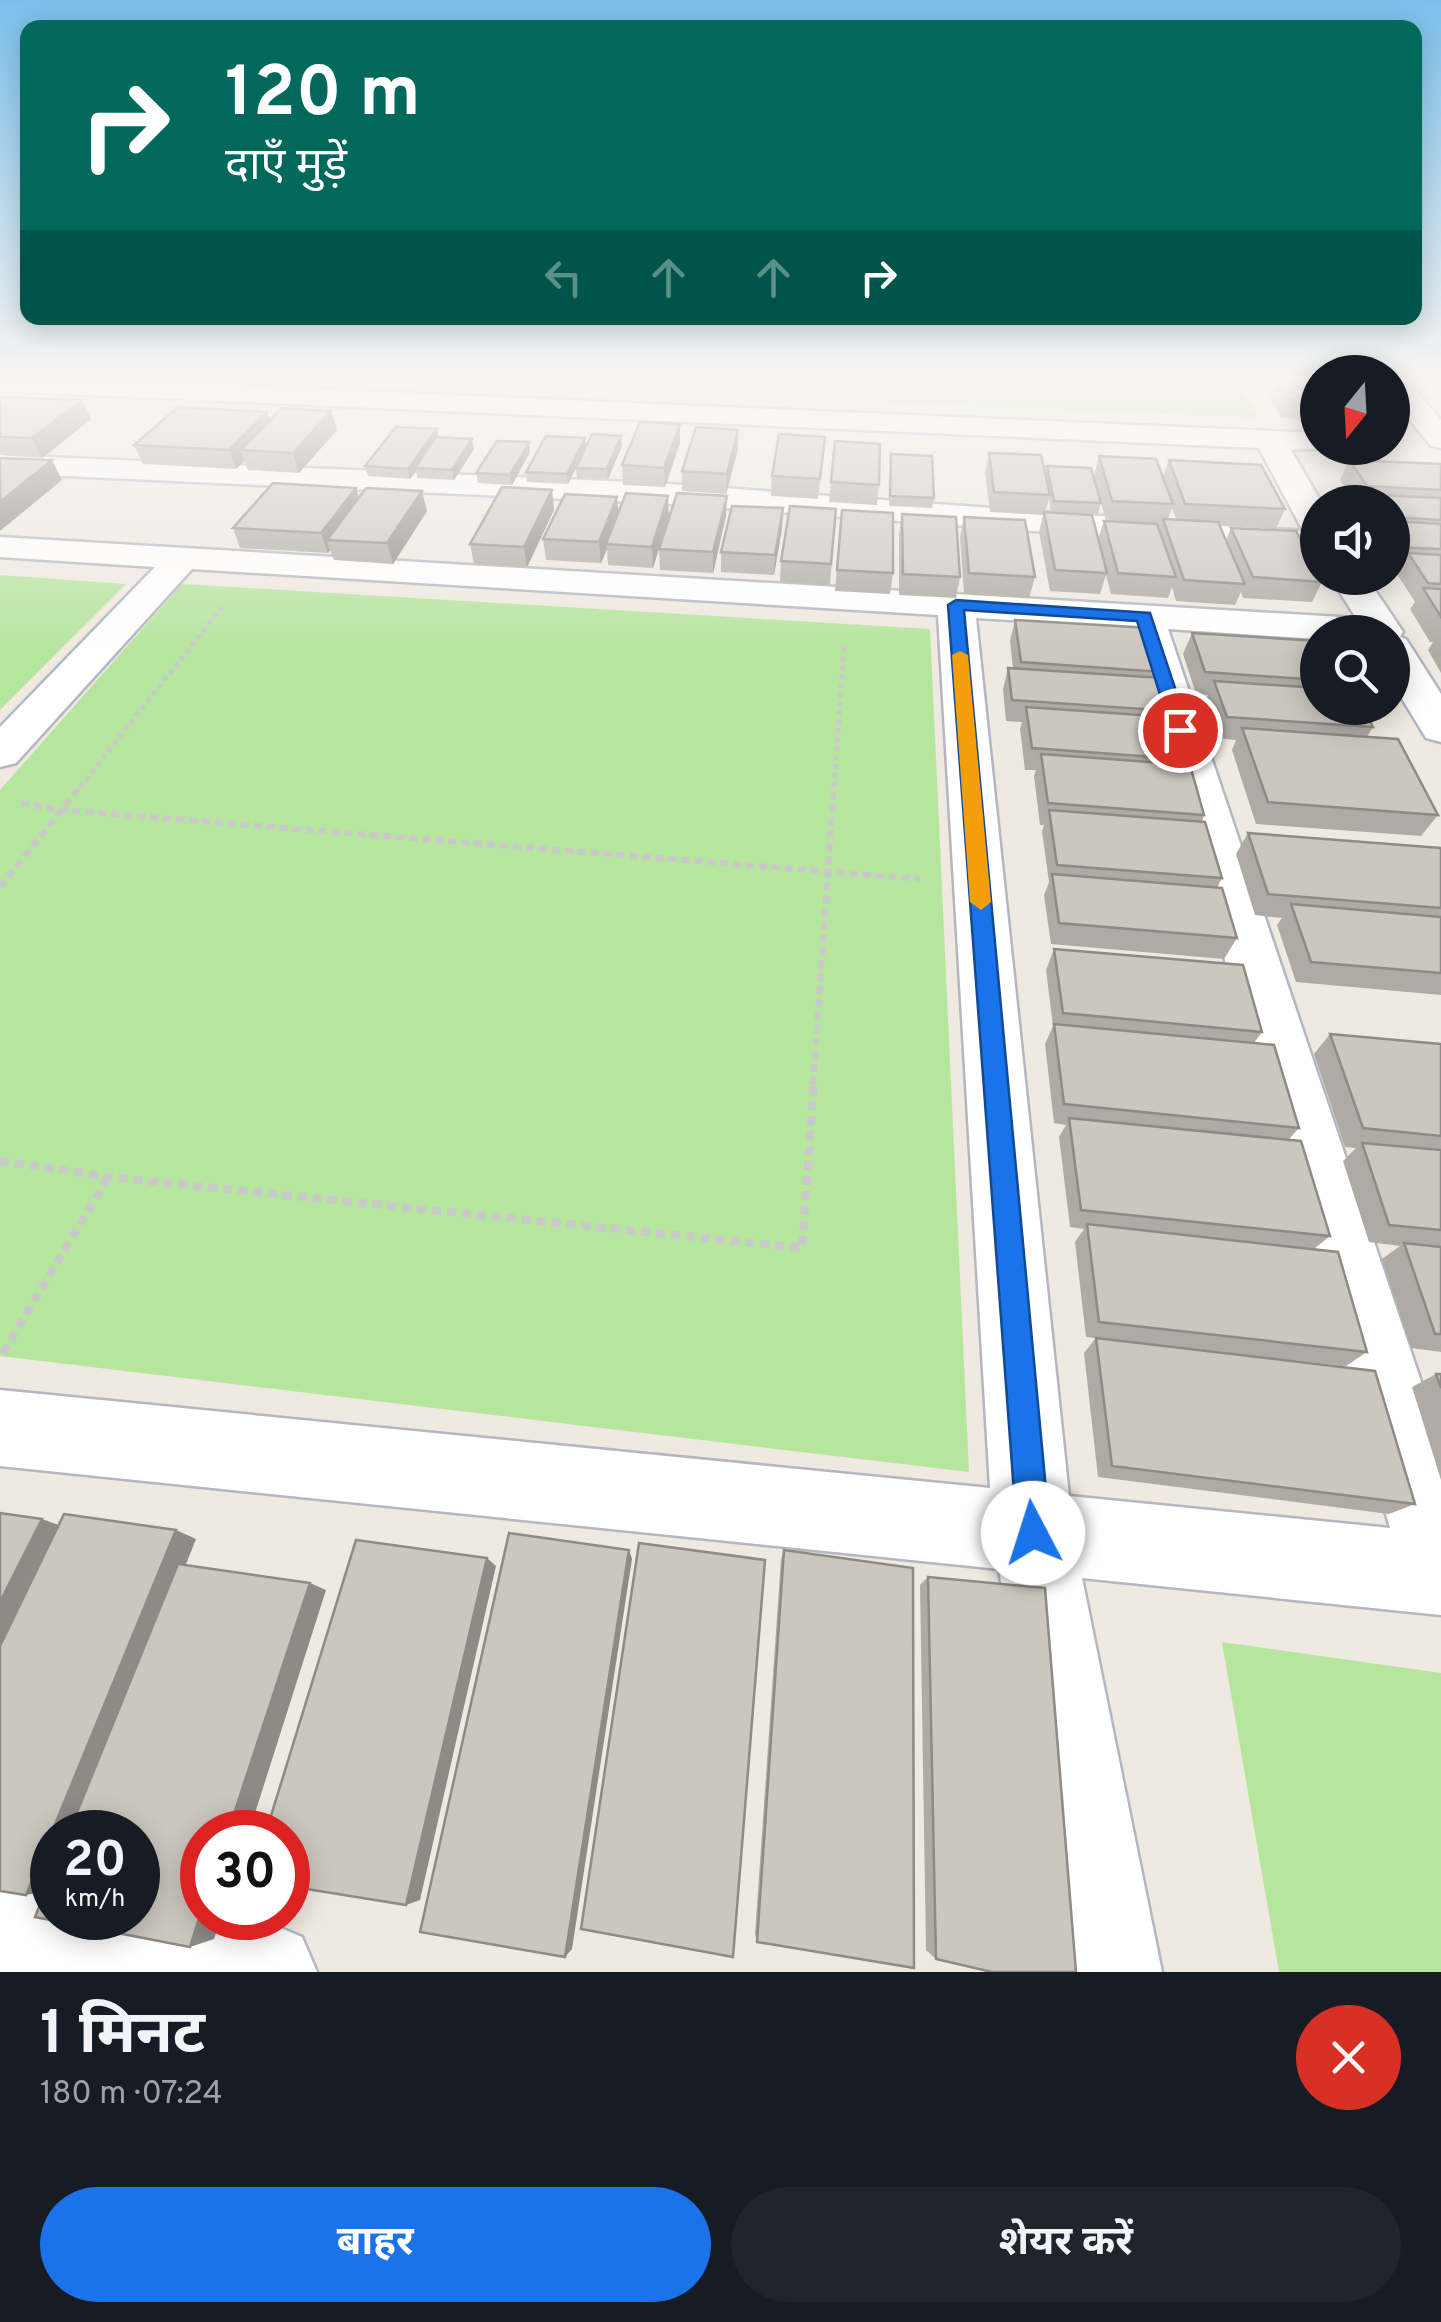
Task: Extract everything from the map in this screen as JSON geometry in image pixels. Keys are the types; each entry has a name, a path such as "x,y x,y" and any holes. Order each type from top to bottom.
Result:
{"street":[{"path":"165,471 655,493 1300,541"},
{"path":"1287,471 1300,494"},
{"path":"258,504 282,476"},
{"path":"0,547 209,550 1300,630"},
{"path":"0,753 209,550"},
{"path":"956,605 1033,1533 1112,1972"},
{"path":"1144,616 1441,1562"},
{"path":"1410,678 1441,730"},
{"path":"0,1428 1441,1574"},
{"path":"0,1936 267,1972"}],"path":[{"path":"0,887 227,600"},
{"path":"0,1161 108,1176 802,1248 844,645 825,644"},
{"path":"15,802 61,810 979,883"},
{"path":"0,1359 108,1176"}],"green space":[{"path":"0,575 126,584 0,710"},
{"path":"182,584 930,629 969,1472 0,1356 0,790"},
{"path":"1222,1642 1441,1673 1441,1972 1279,1972"}],"building":[{"path":"0,471 38,471 0,502"},
{"path":"477,471 512,471 510,475"},
{"path":"527,471 568,471 567,474"},
{"path":"682,471 728,471 727,474"},
{"path":"773,471 821,471 820,479 772,476"},
{"path":"832,471 879,471 879,485 831,482"},
{"path":"891,471 933,471 934,498 890,496"},
{"path":"991,471 1045,471 1050,495 994,492"},
{"path":"1048,471 1092,471 1101,503 1054,501"},
{"path":"1103,471 1161,471 1173,504 1112,501"},
{"path":"1173,471 1264,471 1285,509 1185,504"},
{"path":"1357,471 1441,471 1441,490 1366,485"},
{"path":"273,483 356,488 321,533 233,528"},
{"path":"502,487 552,490 524,547 470,544"},
{"path":"366,488 422,491 387,543 327,540"},
{"path":"626,493 668,496 652,547 606,544"},
{"path":"677,493 727,496 713,552 659,549"},
{"path":"565,494 617,497 599,542 543,539"},
{"path":"1410,497 1441,498 1441,520 1410,518"},
{"path":"732,506 783,508 775,555 721,552"},
{"path":"790,506 836,509 831,564 781,561"},
{"path":"842,510 893,513 893,573 837,570"},
{"path":"1044,512 1092,515 1107,573 1055,570"},
{"path":"902,514 956,517 960,577 903,574"},
{"path":"964,517 1025,520 1035,577 969,573"},
{"path":"1163,519 1218,522 1245,584 1184,580"},
{"path":"1104,521 1157,524 1176,577 1118,573"},
{"path":"1410,522 1441,524 1441,549 1410,548"},
{"path":"1231,528 1296,531 1300,539 1300,580 1253,577"},
{"path":"1410,553 1441,555 1441,584 1428,583"},
{"path":"1423,588 1441,589 1441,617"},
{"path":"1015,620 1150,628 1162,672 1021,662"},
{"path":"1192,633 1300,640 1300,679 1205,672"},
{"path":"1008,668 1162,678 1171,711 1012,700"},
{"path":"1214,681 1300,687 1300,722 1227,717"},
{"path":"1026,707 1182,718 1195,760 1032,748"},
{"path":"1242,728 1398,739 1438,815 1268,802"},
{"path":"1041,754 1190,765 1204,815 1048,803"},
{"path":"1049,810 1205,822 1222,878 1057,865"},
{"path":"1248,833 1441,848 1441,908 1268,894"},
{"path":"1052,874 1222,888 1237,938 1059,923"},
{"path":"1291,904 1441,917 1441,973 1311,962"},
{"path":"1054,949 1243,965 1262,1032 1063,1013"},
{"path":"1054,1024 1274,1045 1299,1128 1064,1104"},
{"path":"1330,1034 1441,1044 1441,1136 1363,1128"},
{"path":"1069,1118 1301,1141 1330,1236 1081,1210"},
{"path":"1362,1143 1441,1150 1441,1230 1389,1225"},
{"path":"1087,1224 1338,1252 1367,1352 1099,1322"},
{"path":"1404,1243 1441,1247 1441,1334 1435,1334"},
{"path":"1096,1338 1375,1371 1415,1504 1112,1466"},
{"path":"0,1513 42,1519 0,1602"},
{"path":"64,1514 176,1530 61,1810 30,1810 30,1885 26,1895 0,1891 0,1646"},
{"path":"509,1533 629,1550 565,1957 420,1932"},
{"path":"356,1540 487,1558 406,1905 310,1890 310,1810 273,1810"},
{"path":"639,1543 765,1560 733,1957 581,1929"},
{"path":"784,1550 913,1568 914,1968 757,1942"},
{"path":"178,1564 310,1583 235,1810 180,1810 180,1940 192,1940 190,1947 154,1940 160,1940 160,1810 78,1810"},
{"path":"928,1577 1045,1588 1076,1972 992,1972 936,1959"}],"slow traffic":[{"path":"960,655 981,902"}],"route":[{"path":"1033,1533 956,605 1144,616 1180,730"}]}
